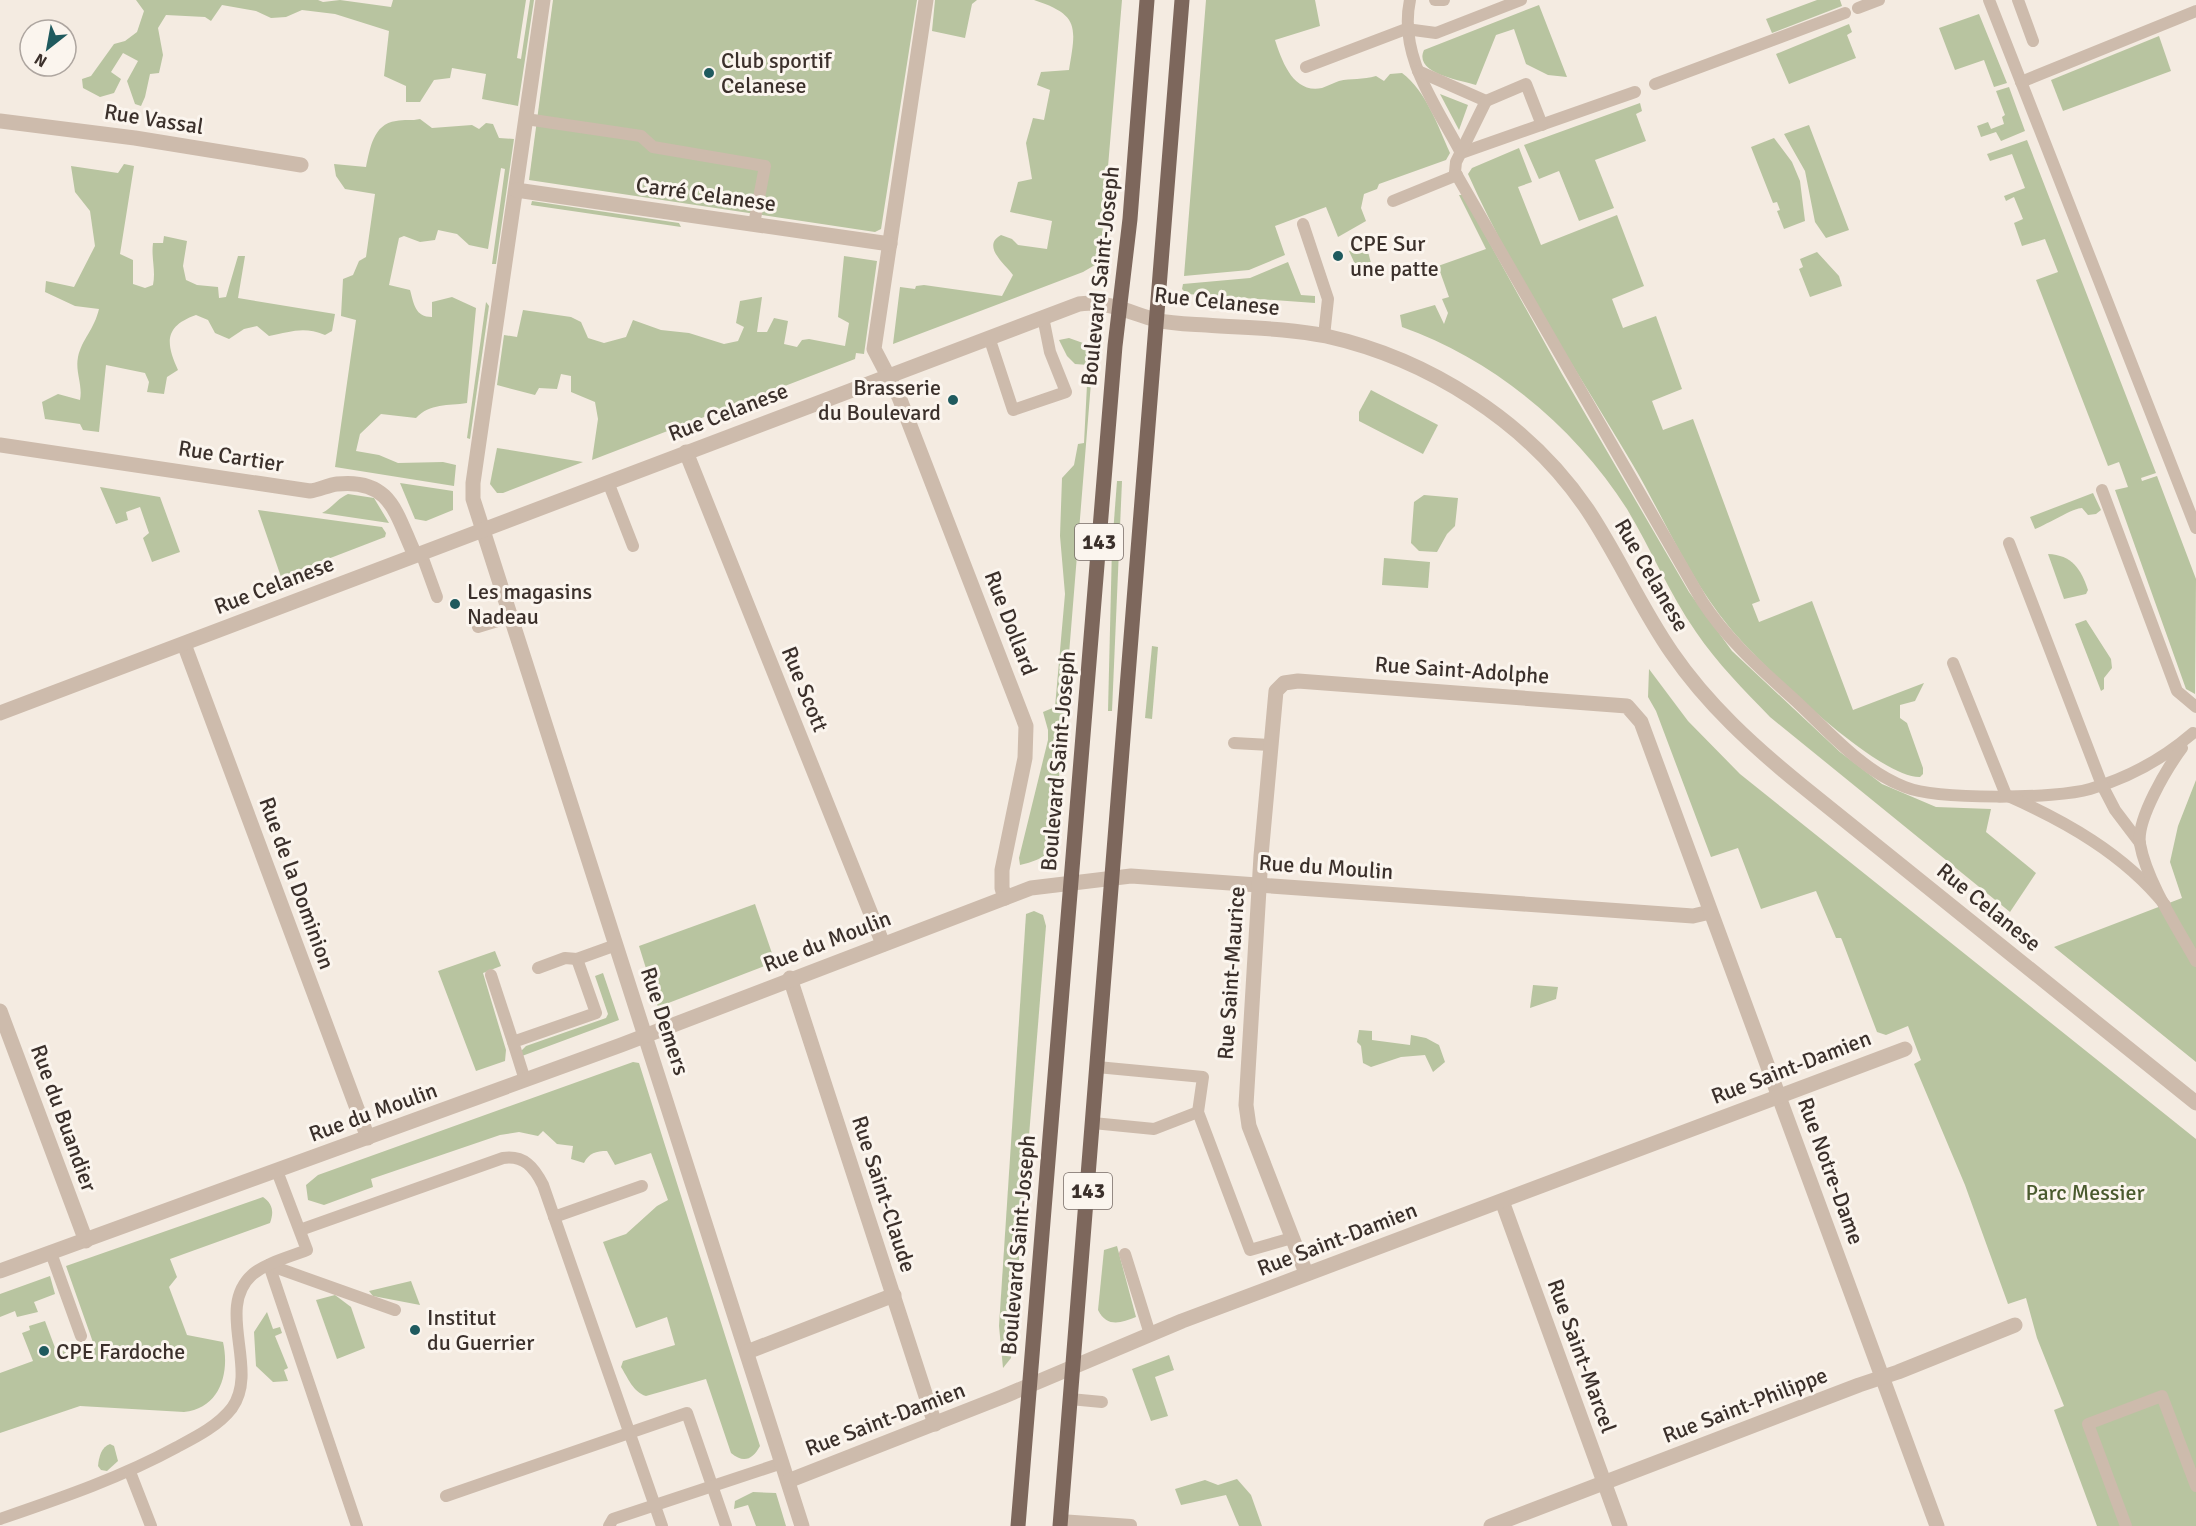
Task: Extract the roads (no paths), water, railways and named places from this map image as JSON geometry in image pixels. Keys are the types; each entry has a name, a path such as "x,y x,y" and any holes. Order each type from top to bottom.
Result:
{"main road":[{"name":"Boulevard Saint-Joseph","path":"1018,1526 1070,882 1076,836 1119,309 1130,219 1147,0"},
{"name":"143","path":"1060,1523 1182,0"}],"street":[{"path":"483,531 473,500 473,483 543,0"},
{"path":"888,376 874,349 926,0"},
{"name":"Rue Vassal","path":"0,121 135,138 301,165"},
{"name":"Carré Celanese","path":"516,190 890,244"},
{"name":"Rue Celanese","path":"0,713 989,337 1088,303 1158,320 1324,336 1369,349 1434,376 1478,402 1513,429 1546,460 1586,507 1672,653 1739,732 1801,785 2194,1096"},
{"name":"Rue Dollard","path":"888,376 899,397 1026,726 1025,758 1002,870 1005,898"},
{"name":"Rue Cartier","path":"0,445 310,491 338,484 380,490 389,499 418,554"},
{"name":"Rue Scott","path":"686,452 883,944"},
{"name":"Rue Demers","path":"483,531 802,1526"},
{"name":"Rue de la Dominion","path":"184,644 368,1138"},
{"name":"Rue Saint-Adolphe","path":"1298,681 1623,705"},
{"name":"Rue Saint-Maurice","path":"1298,681 1282,684 1274,694 1246,1111 1249,1126 1306,1274"},
{"name":"Rue Notre-Dame","path":"1623,705 1632,709 1639,716 1937,1526"},
{"name":"Rue du Moulin","path":"0,1271 525,1080 790,978 1039,886 1131,876 1693,916 1710,912"},
{"name":"Rue Saint-Claude","path":"790,978 935,1424"},
{"name":"Rue du Buandier","path":"0,1011 86,1241"},
{"name":"Rue Saint-Damien","path":"788,1481 935,1424 1150,1334 1905,1049"},
{"name":"Rue Saint-Marcel","path":"1502,1201 1620,1526"},
{"path":"747,1352 894,1295"},
{"name":"Rue Saint-Philippe","path":"1491,1526 2015,1325"}],"lane":[{"path":"1410,0 1406,28 1408,44 1418,71 1461,153"},
{"path":"1435,0 1444,0"},
{"path":"1306,67 1406,28 1436,33 1521,0"},
{"path":"1858,8 1879,0"},
{"path":"1989,0 2196,528"},
{"path":"2018,0 2033,41"},
{"path":"2021,82 2196,11"},
{"path":"1655,84 1845,13"},
{"path":"1418,71 1486,100"},
{"path":"1542,125 1527,84 1486,100 1455,166 1457,175 1686,576 1724,632 1827,731 1887,779 1922,792 1945,796 2078,792 2102,785 2171,752 2194,731"},
{"path":"1461,153 1635,92"},
{"path":"526,119 641,136 653,147 765,166 754,224"},
{"path":"1393,201 1457,175"},
{"path":"1303,224 1328,299 1324,336"},
{"path":"989,337 1013,410 1066,392 1050,352 1043,317"},
{"path":"608,482 633,546"},
{"path":"2102,490 2177,691 2196,707"},
{"path":"2009,543 2102,785 2115,810 2140,843 2165,905 2196,961"},
{"path":"418,554 437,597"},
{"path":"478,627 511,617"},
{"path":"1953,663 2006,795 2053,818 2129,865 2165,905"},
{"path":"2140,843 2141,827 2147,810 2173,760 2194,731"},
{"path":"1234,743 1270,745"},
{"path":"538,968 565,958 577,959 616,945"},
{"path":"513,1042 596,1013 577,959"},
{"path":"491,975 525,1080"},
{"path":"1097,1067 1203,1077 1198,1112 1250,1250 1292,1238"},
{"path":"1093,1123 1155,1130 1198,1112"},
{"path":"300,1230 503,1158 514,1156 531,1165 537,1174 554,1217 662,1526"},
{"path":"0,1519 130,1472 212,1427 234,1406 244,1374 237,1321 239,1298 244,1284 254,1274 269,1265 307,1250 278,1171"},
{"path":"554,1217 642,1186"},
{"path":"51,1253 81,1336"},
{"path":"1125,1254 1150,1334"},
{"path":"269,1265 395,1310"},
{"path":"269,1265 357,1526"},
{"path":"2126,1526 2088,1424 2162,1396 2196,1486"},
{"path":"1070,1399 1101,1402"},
{"path":"446,1496 687,1413 726,1526"},
{"path":"609,1526 613,1519 654,1504 782,1463"},
{"path":"130,1472 151,1526"},
{"path":"1060,1523 1131,1525"}],"place":[{"name":"Club sportif Celanese","path":"709,73"},
{"name":"CPE Sur une patte","path":"1338,256"},
{"name":"Brasserie du Boulevard","path":"953,400"},
{"name":"Les magasins Nadeau","path":"455,604"},
{"name":"Institut du Guerrier","path":"415,1330"},
{"name":"CPE Fardoche","path":"44,1351"}],"park label":[{"name":"Parc Messier","path":"2085,1192"}]}
